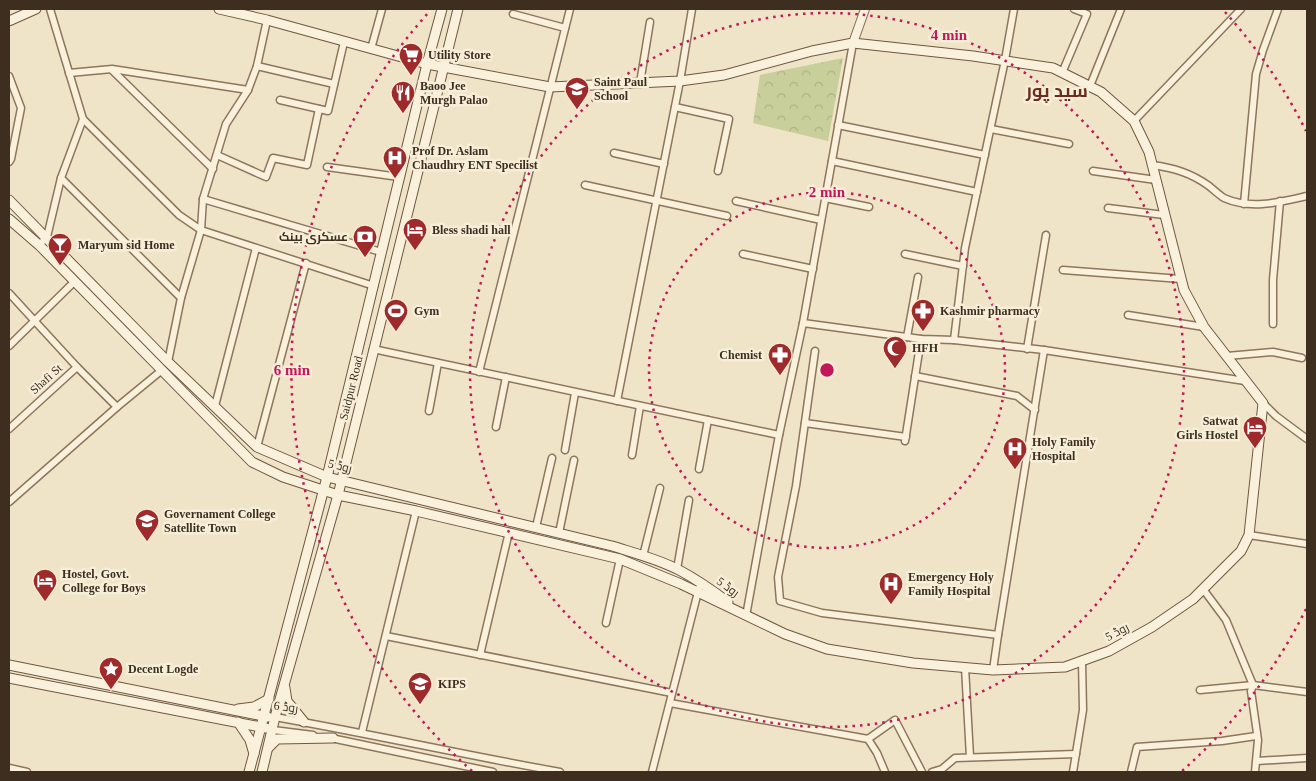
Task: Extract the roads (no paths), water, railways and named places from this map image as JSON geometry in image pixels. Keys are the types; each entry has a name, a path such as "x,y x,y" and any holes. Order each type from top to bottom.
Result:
{"main road":[{"path":"9,21 36,9"},
{"path":"219,9 268,20 443,68 550,87 680,81 724,75 812,51 853,43 1005,60 1053,68 1101,92 1134,121 1149,152 1184,290 1204,327 1263,403"},
{"name":"Saidpur Road","path":"250,772 327,477 399,177 442,9"},
{"name":"Saidpur Road","path":"262,772 275,717 338,495 458,9"},
{"name":"روڈ 5","path":"9,200 168,362 257,447 327,477 536,527 612,546 643,556 677,569 700,582 746,616"},
{"name":"روڈ 5","path":"9,219 39,245 252,462 283,477 338,495 509,532 620,559 698,592 785,634 827,649 913,663 993,670 1065,667 1109,651 1152,627 1193,599 1241,551 1248,535 1263,403"},
{"name":"روڈ 6","path":"9,665 264,717 275,717"},
{"name":"روڈ 6","path":"9,678 273,730"},
{"path":"284,685 287,702 304,722"},
{"path":"230,710 254,707 269,698"},
{"path":"238,722 250,740 254,755"},
{"path":"269,747 278,739 333,738"}],"street":[{"path":"50,9 83,119 179,215 201,230 374,286"},
{"path":"371,49 382,9"},
{"path":"479,372 570,9"},
{"path":"617,401 680,81 692,9"},
{"path":"746,616 779,435 803,323 853,43 865,9"},
{"path":"954,340 963,266 1014,9"},
{"path":"1062,72 1087,14 1074,9"},
{"path":"1090,86 1121,9"},
{"path":"1134,121 1241,9"},
{"path":"1244,204 1256,74 1278,9"},
{"path":"513,14 565,28"},
{"path":"168,362 181,298 201,230 203,199 226,124 248,90 257,66 268,20"},
{"path":"640,83 650,22"},
{"path":"280,100 328,111 344,42"},
{"path":"257,66 334,84"},
{"path":"69,73 112,69 248,90"},
{"path":"112,69 213,169"},
{"path":"9,76 21,108 9,162"},
{"path":"675,107 729,119 718,171"},
{"path":"217,155 266,177 273,158 307,165 319,109"},
{"path":"39,245 47,237 61,178 83,119"},
{"path":"838,125 985,155"},
{"path":"991,129 1069,144"},
{"path":"614,153 664,164"},
{"path":"832,161 977,192"},
{"path":"1152,166 1187,172 1209,186 1223,198 1244,204 1280,202 1307,196"},
{"path":"327,168 399,177"},
{"path":"1093,172 1156,180"},
{"path":"61,178 181,298"},
{"path":"585,184 727,216"},
{"path":"825,198 868,207"},
{"path":"203,199 381,252"},
{"path":"736,202 822,220"},
{"path":"1273,324 1273,280 1280,202"},
{"path":"1108,208 1164,215"},
{"path":"1027,349 1046,236"},
{"path":"215,406 256,248"},
{"path":"743,254 813,269"},
{"path":"905,254 963,266"},
{"path":"257,447 306,263"},
{"path":"1063,270 1181,280"},
{"path":"907,337 918,277"},
{"path":"9,346 74,282"},
{"path":"9,293 36,320 77,367 117,407"},
{"path":"1128,315 1204,327"},
{"path":"803,323 921,339 954,340 1044,350 1245,381"},
{"path":"805,423 905,439 921,339"},
{"path":"374,350 779,435"},
{"path":"993,670 1036,410 1044,350"},
{"path":"815,351 796,486 778,577 780,601 822,613 998,635"},
{"path":"1226,356 1273,352 1302,358"},
{"path":"430,411 438,363"},
{"name":"Shafi St","path":"9,429 77,367"},
{"path":"9,502 162,370"},
{"path":"915,376 1017,396 1036,410"},
{"path":"496,427 506,377"},
{"path":"565,450 575,393"},
{"path":"1263,403 1276,416 1307,439"},
{"path":"632,455 640,406"},
{"path":"699,469 708,420"},
{"path":"536,527 552,458"},
{"path":"559,533 574,460"},
{"path":"643,556 660,488"},
{"path":"677,569 689,500"},
{"path":"362,732 416,511"},
{"path":"480,655 509,532"},
{"path":"1248,535 1307,544"},
{"path":"606,623 620,559"},
{"path":"652,772 700,582"},
{"path":"1203,589 1226,620 1253,685 1251,691 1258,740 1255,772 1250,772"},
{"path":"386,636 672,693"},
{"path":"1073,772 1082,710 1082,661"},
{"path":"965,668 970,757"},
{"path":"1200,690 1253,685 1307,692"},
{"path":"670,703 868,739 877,752 885,772"},
{"name":"روڈ 6","path":"275,717 362,732 461,754 560,772"},
{"path":"868,739 895,720 922,772"},
{"name":"روڈ 6","path":"273,730 333,738 457,766 493,772"},
{"path":"1131,772 1137,747 1142,745 1222,742 1256,736"},
{"path":"457,766 461,754"},
{"path":"932,772 943,771 955,758 1076,754"},
{"path":"1257,761 1307,758"},
{"path":"9,768 27,772"}],"place":[{"name":"Utility Store","path":"411,76"},
{"name":"Saint Paul School","path":"577,110"},
{"name":"Baoo Jee Murgh Palao","path":"403,114"},
{"name":"Prof Dr. Aslam Chaudhry ENT Specilist","path":"395,179"},
{"name":"Bless shadi hall","path":"415,251"},
{"name":"عسکری بینک","path":"365,258"},
{"name":"Maryum sid Home","path":"60,266"},
{"name":"Gym","path":"396,332"},
{"name":"Kashmir pharmacy","path":"923,332"},
{"name":"HFH","path":"895,369"},
{"name":"Chemist","path":"780,376"},
{"name":"Satwat Girls Hostel","path":"1255,449"},
{"name":"Holy Family Hospital","path":"1015,470"},
{"name":"Governament College Satellite Town","path":"147,542"},
{"name":"Hostel, Govt. College for Boys","path":"45,602"},
{"name":"Emergency Holy Family Hospital","path":"891,605"},
{"name":"Decent Logde","path":"111,690"},
{"name":"KIPS","path":"420,705"}],"district":[{"name":"سید پور","path":"1057,91"}]}
